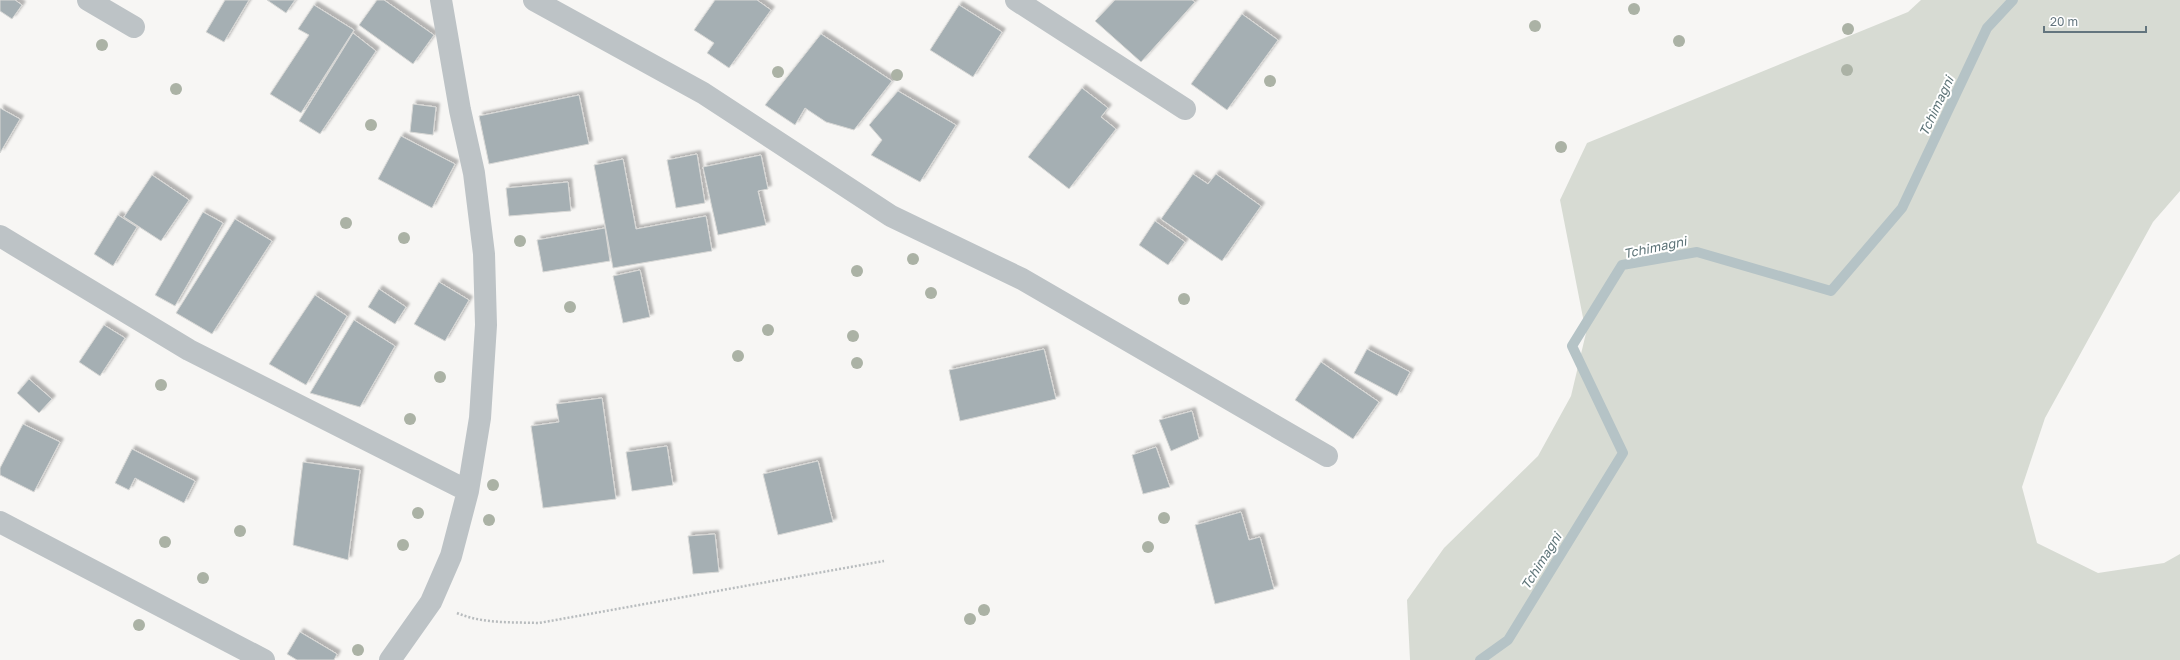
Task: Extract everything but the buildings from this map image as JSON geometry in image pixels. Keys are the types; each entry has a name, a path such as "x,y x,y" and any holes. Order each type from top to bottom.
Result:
{"street":[{"path":"88,0 134,27"},
{"path":"390,660 431,602 451,556 468,491 480,418 486,325 484,254 474,173 460,110 441,0"},
{"path":"534,0 703,93 891,216 1022,279 1327,456"},
{"path":"1016,0 1185,109"},
{"path":"0,236 189,350 468,491"},
{"path":"0,522 264,660"}],"path":[{"path":"431,602 468,617 494,621 539,623 884,560"}],"shaded area":[{"path":"1921,0 2180,0 2180,191 2153,222 2045,418 2022,487 2037,543 2098,573 2164,563 2180,554 2180,660 1410,660 1407,600 1444,548 1538,456 1571,396 1586,333 1560,200 1587,143 1908,12"}],"waterway":[{"name":"Tchimagni","path":"1480,660 1508,640 1623,453 1572,346 1622,265 1697,252 1831,291 1902,208 1987,28 2013,0"}]}
